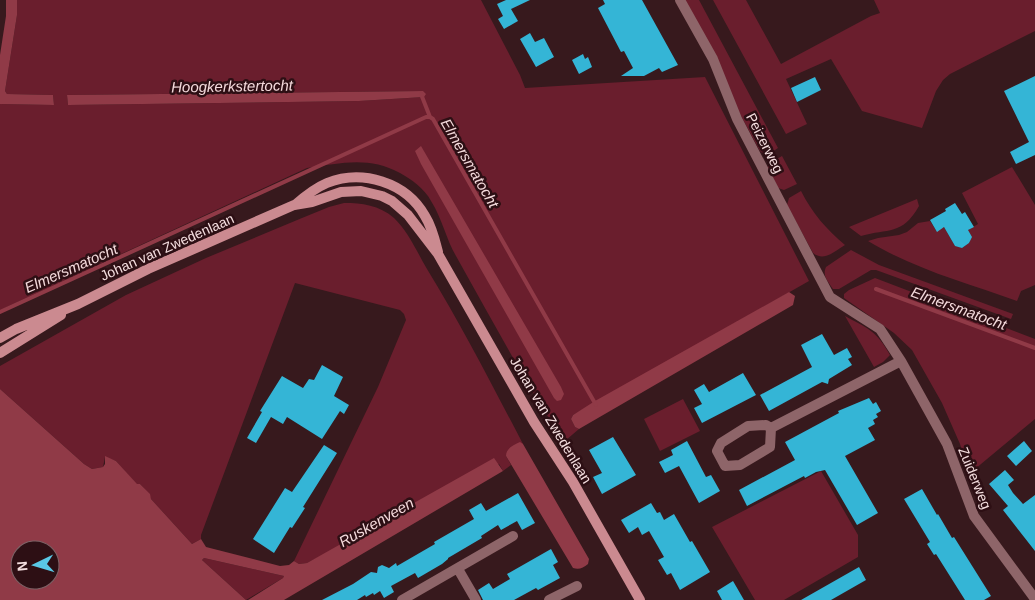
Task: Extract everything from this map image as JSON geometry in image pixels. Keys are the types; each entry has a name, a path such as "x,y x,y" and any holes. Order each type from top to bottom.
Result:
{"main road":[{"name":"Johan van Zwedenlaan","path":"0,338 16,329 78,304 148,269 294,206 341,192 361,191 382,196 392,201 408,214 438,254 534,422 573,482 640,600"},
{"name":"Johan van Zwedenlaan","path":"0,353 78,304"}],"street":[{"name":"Peizerweg","path":"680,0 713,59 738,118 830,297"},
{"name":"Zuiderweg","path":"830,297 880,330 901,361 946,444 974,516 1035,599"},
{"path":"771,428 901,361"},
{"path":"766,425 771,428 770,447 740,464 725,466 717,450 721,444 748,426 766,425"},
{"path":"402,600 513,536"},
{"path":"458,569 476,600"},
{"path":"549,600 577,586"}],"shaded area":[{"path":"6,0 17,0 17,15 5,91 7,94 53,95 54,105 0,104 0,55 6,16"},
{"path":"17,0 481,0 525,88 705,77 809,281 573,415 571,419 575,427 579,429 566,440 544,410 509,350 453,249 438,214 425,192 404,175 377,164 355,162 307,168 0,310 0,104 54,105 53,95 7,94 5,91 17,15","holes":["423,91 424,97 359,101 68,105 67,95"]},
{"path":"685,0 699,0 778,148 774,151 767,154 760,151 735,105"},
{"path":"713,0 746,0 781,64 880,13 874,0 1035,0 1035,31 950,74 943,80 936,91 922,128 862,111 831,59 786,79 807,124 786,134"},
{"path":"423,91 426,94 424,97 359,101 68,105 67,95"},
{"path":"421,146 561,387 564,394 561,400 557,401 554,398 421,164 415,151"},
{"path":"782,156 797,184 784,190 778,188 768,167 770,163"},
{"path":"1012,167 1035,205 1035,285 1021,291 1017,301 922,268 868,241 899,235 907,232 918,223 930,221 936,230 944,227 955,246 958,245 962,248 970,242 968,230 978,224 962,193"},
{"path":"801,191 820,221 845,245 829,255 821,256 813,253 787,205 789,198"},
{"path":"917,199 919,206 913,216 900,227 861,236 849,227"},
{"path":"344,203 364,204 382,210 399,223 412,242 465,334 523,444 506,456 511,465 503,471 499,464 307,563 299,564 294,561 378,387 406,320 400,310 295,283 201,539 192,544 151,499 140,484 137,485 116,461 105,457 103,467 92,469 0,389 0,366 126,295 206,258 329,207"},
{"path":"851,250 879,265 1013,314 1011,319 876,270 871,270 839,289 833,289 825,276 826,267"},
{"path":"875,278 1035,339 1035,419 969,474 960,444 942,403 912,350 894,333 844,298 844,294 849,290"},
{"path":"789,292 795,296 793,305 579,429 575,427 571,419 573,415 595,401"},
{"path":"845,316 865,327 881,340 890,355 883,362 874,367"},
{"path":"0,389 92,469 103,467 105,456 116,461 137,484 140,484 150,494 151,499 192,544 201,539 206,547 280,566 289,565 294,561 299,564 307,563 494,458 503,471 284,600 248,600 284,576 204,558 202,560 246,600 0,600"},
{"path":"683,399 700,431 660,451 644,419"},
{"path":"520,442 523,444 589,559 588,564 583,568 573,568 506,456 509,449"},
{"path":"821,471 858,535 858,557 784,600 755,600 712,527"},
{"path":"204,558 284,576 246,600 202,560"}],"building":[{"path":"506,0 530,0 511,9 518,21 504,29 498,19 503,16 497,4"},
{"path":"603,0 642,0 678,65 662,72 659,68 644,76 621,76 633,68 624,51 621,52 598,8 605,4"},
{"path":"530,33 535,42 544,38 554,57 536,67 520,39"},
{"path":"583,54 585,59 588,57 592,67 579,74 572,60"},
{"path":"1035,76 1035,155 1016,164 1010,152 1029,142 1004,91"},
{"path":"815,77 821,90 797,102 791,88"},
{"path":"955,203 962,214 965,212 974,227 968,230 972,237 969,243 962,248 955,246 944,227 937,232 930,220 946,211 945,209"},
{"path":"822,334 834,355 847,348 852,357 848,359 852,365 829,379 828,384 822,382 769,411 760,395 812,367 801,345"},
{"path":"322,365 343,377 334,396 349,405 344,414 340,411 322,439 287,417 283,424 271,417 256,443 247,438 262,412 260,411 282,376 303,388 309,379 314,380"},
{"path":"743,373 756,395 702,423 694,408 702,404 694,390 704,384 709,392"},
{"path":"869,398 873,404 876,402 881,411 876,414 878,417 873,420 875,424 868,428 875,440 845,456 878,513 857,525 825,470 805,478 804,476 747,506 739,490 795,460 785,442 839,413 838,411"},
{"path":"613,437 636,475 602,494 593,477 602,473 589,450"},
{"path":"687,441 706,477 711,475 720,491 699,503 679,466 665,473 659,462 673,455 671,450"},
{"path":"1024,441 1032,451 1016,466 1007,456"},
{"path":"324,445 337,453 303,507 305,508 292,528 290,527 274,553 253,539 285,488 292,492"},
{"path":"1005,470 1014,480 1008,485 1023,504 1035,495 1035,551 1003,510 1008,506 989,484"},
{"path":"922,489 991,596 984,600 965,600 936,554 934,555 927,544 930,542 904,499"},
{"path":"518,493 535,523 522,530 517,521 501,530 498,525 481,536 482,538 418,578 415,573 391,586 394,592 384,598 380,591 374,595 373,593 366,597 365,595 357,600 322,600 371,572 377,573 378,567 382,565 389,568 396,563 397,566 435,544 434,542 474,519 469,510 481,503 486,511"},
{"path":"651,503 657,513 660,512 664,520 674,514 710,572 680,590 671,573 667,575 658,560 664,557 649,531 642,535 638,527 629,533 621,520"},
{"path":"551,549 558,562 553,565 560,578 514,600 483,600 478,590 489,583 493,589 510,579 507,574"},
{"path":"859,567 866,580 831,600 801,600"},
{"path":"733,581 744,600 722,600 717,591"}],"waterway":[{"path":"421,94 430,117"},
{"name":"Elmersmatocht","path":"0,312 426,117 430,117 433,119 596,405"},
{"name":"Elmersmatocht","path":"876,289 1035,348"}],"water label":[{"name":"Hoogkerkstertocht","path":"232,86"},
{"name":"Ruskenveen","path":"376,522"}]}
